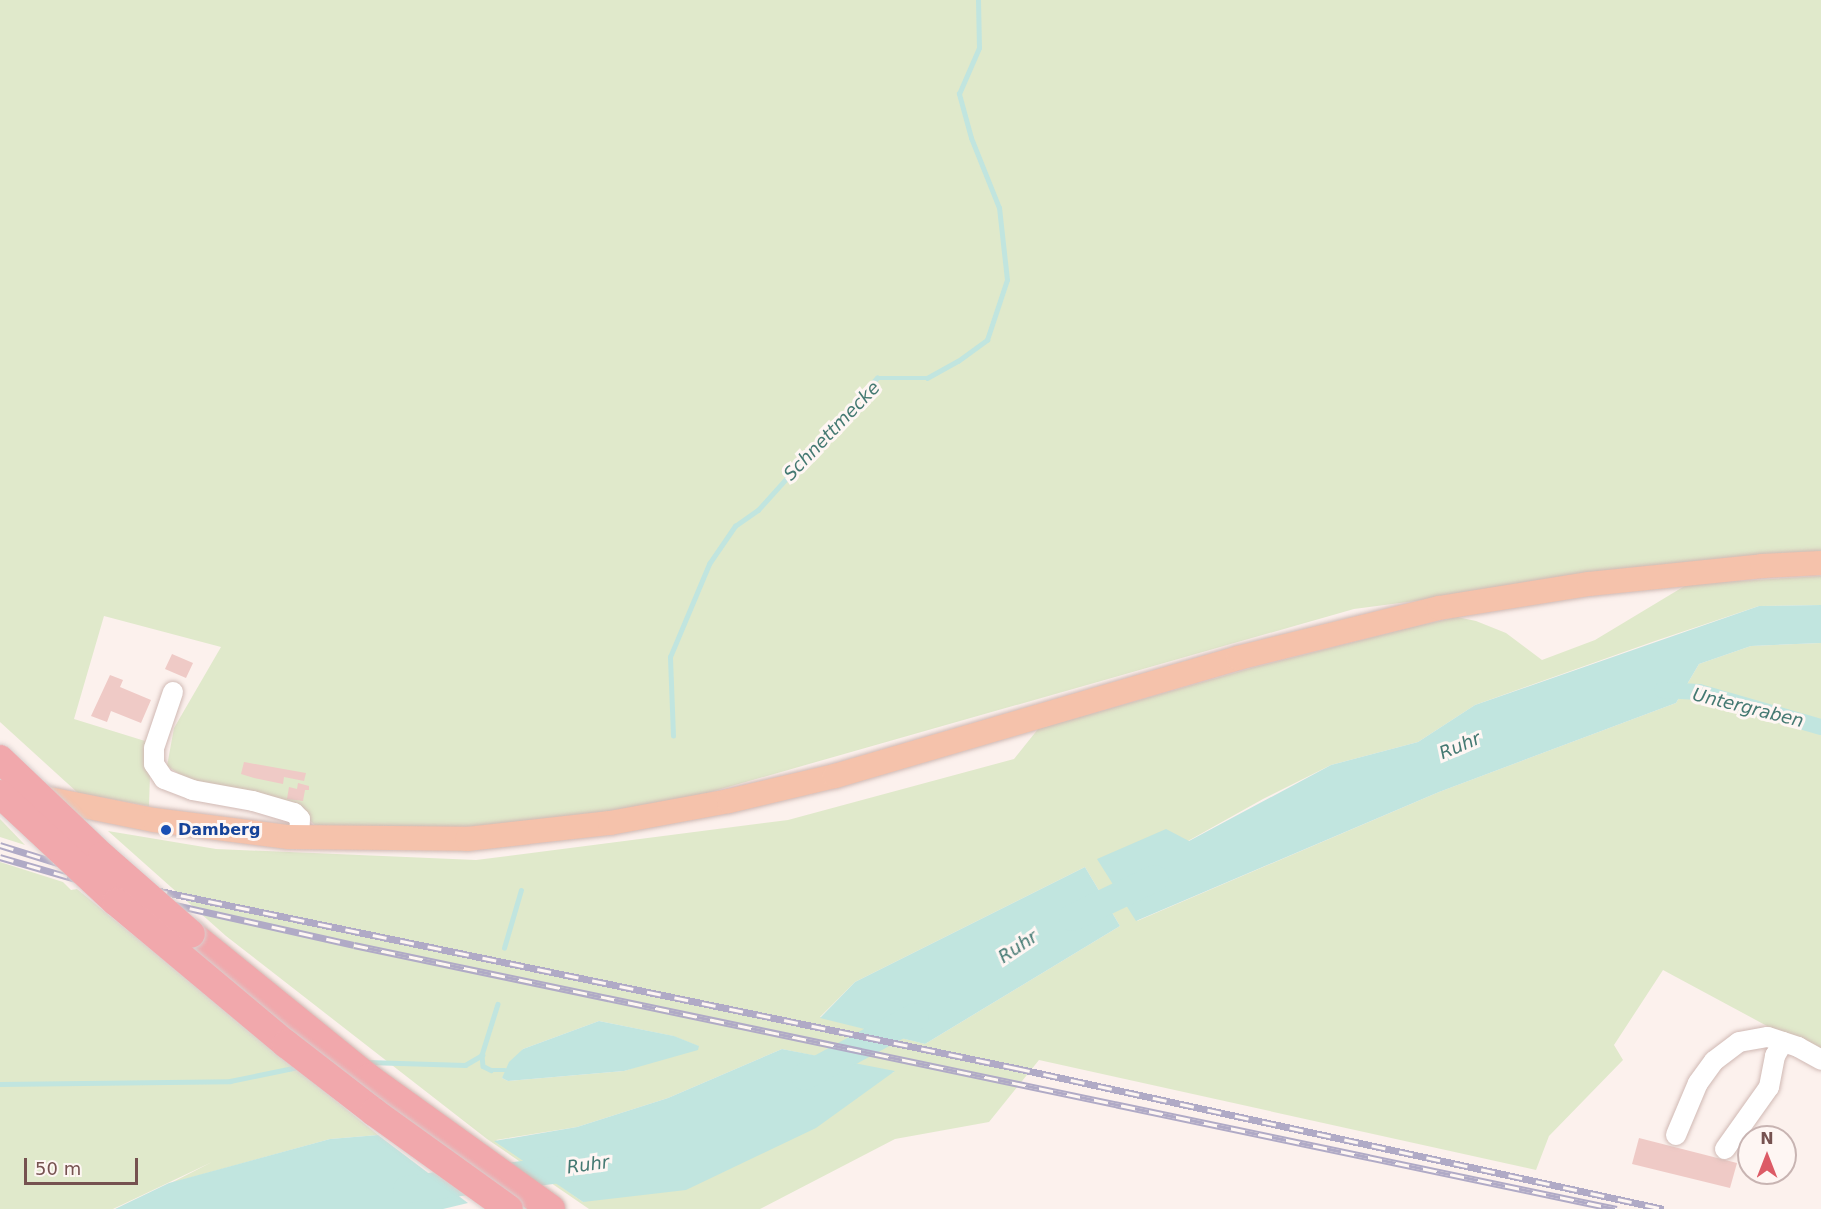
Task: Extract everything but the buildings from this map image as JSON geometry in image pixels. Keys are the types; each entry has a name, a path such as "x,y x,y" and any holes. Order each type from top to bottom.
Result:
{"highway":[{"path":"0,759 102,856 279,1008 406,1106 550,1209"},
{"path":"0,794 116,902 278,1037 383,1119 509,1209"}],"main road":[{"path":"0,788 154,820 299,837 467,839 610,823 777,791 875,765 1227,661 1439,608 1589,584 1762,566 1821,563"}],"lane":[{"path":"173,692 154,748 154,764 164,779 192,790 253,801 294,813 300,819 299,837"},
{"path":"1676,1135 1698,1083 1725,1050 1739,1042 1762,1036 1783,1042 1821,1060"},
{"path":"1725,1149 1769,1087 1775,1056 1783,1042"}],"green space":[{"path":"0,0 1821,0 1821,556 1782,553 1354,609 686,799 481,833 315,825 298,810 194,784 167,766 174,728 221,647 104,616 74,719 145,741 150,775 149,806 78,793 0,722"},
{"path":"1821,576 1821,605 1759,606 1475,705 1418,742 1331,765 1263,799 1188,841 1137,921 1439,792 1676,703 1699,664 1751,646 1821,643 1821,1055 1663,970 1614,1045 1623,1060 1549,1136 1536,1170 1039,1060 989,1122 895,1139 760,1209 589,1209 487,1139 226,936 108,831 216,849 476,860 788,820 1014,759 1038,729 1255,667 1457,617 1476,621 1506,633 1542,660 1595,640 1688,584","holes":["1085,867 1120,926 925,1044 820,1017 855,982","599,1021 673,1036 698,1046 624,1071 508,1081 502,1078 523,1049","782,1049 894,1072 583,1202 496,1140 577,1127 668,1098"]},
{"path":"0,819 25,845 0,837"},
{"path":"0,862 63,882 71,890 77,889 378,1135 330,1139 171,1183 212,1162 113,1209 0,1209"}],"water":[{"path":"1821,605 1821,643 1751,646 1699,664 1676,703 1439,792 1136,921 1097,859 1166,829 1189,841 1331,765 1418,742 1475,705 1759,606"},
{"path":"1085,867 1120,926 925,1044 820,1018 855,982"},
{"path":"599,1021 674,1036 699,1046 698,1050 624,1071 508,1081 502,1078 509,1062 523,1049"},
{"path":"782,1049 895,1071 816,1128 686,1190 583,1202 494,1141 577,1127 668,1098"},
{"path":"378,1135 468,1203 443,1209 115,1209 169,1183 330,1139"}],"waterway":[{"name":"Schnettmecke","path":"673,736 670,657 709,564 735,526 758,510 877,378 927,378 958,361 987,340 1007,280 999,208 971,138 959,94 979,48 978,0"},
{"name":"Untergraben","path":"1662,690 1699,692 1821,727"},
{"name":"Ruhr","path":"1072,917 1154,878"},
{"path":"504,948 521,890"},
{"path":"498,1004 482,1055 483,1066 491,1070 505,1070"},
{"name":"Ruhr","path":"804,1076 915,1016"},
{"path":"367,1062 465,1065 482,1055"},
{"path":"0,1084 230,1081 298,1067"},
{"name":"Ruhr","path":"406,1189 576,1167"}],"railway":[{"path":"0,845 126,884 1016,1068 1664,1209"},
{"path":"0,857 135,896 354,945 1617,1209"}],"place":[{"name":"Damberg","path":"166,830"}]}
